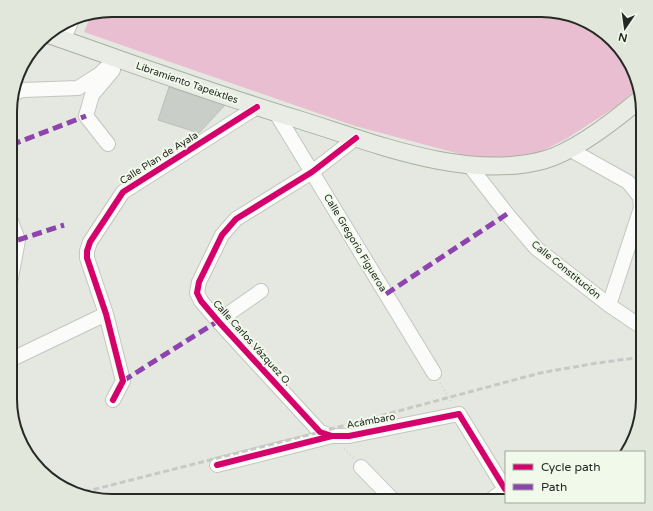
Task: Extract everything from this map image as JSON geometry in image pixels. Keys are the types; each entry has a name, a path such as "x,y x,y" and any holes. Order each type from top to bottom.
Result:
{"main road":[{"name":"Libramiento Tapeixtles","path":"55,37 118,60 257,107 356,138 431,159 469,165 504,166 544,160 590,138 635,103"}],"street":[{"path":"64,40 69,28"},
{"path":"20,90 78,88 118,60"},
{"path":"108,144 86,116 92,95 118,60"},
{"name":"Calle Plan de Ayala","path":"113,400 123,381 106,314 87,258 86,251 90,242 123,192 257,107"},
{"name":"Calle Gregorio Figueroa","path":"276,113 434,374"},
{"name":"Calle Carlos Vázquez O.","path":"326,434 218,321 200,301 197,293 199,282 222,235 236,219 312,172 356,138"},
{"path":"569,149 628,182 636,192"},
{"name":"Calle Constitución","path":"469,165 506,214 536,248 609,305 636,323"},
{"path":"609,305 636,223"},
{"path":"218,321 262,291"},
{"path":"17,357 106,314"},
{"name":"Acámbaro","path":"217,465 326,434 350,436 459,414 505,489"},
{"path":"361,467 387,494"}],"path":[{"path":"326,434 361,467"}],"shaded area":[{"path":"112,17 547,17 577,24 594,33 604,41 605,48 611,48 620,59 629,76 634,91 617,106 566,139 538,153 505,159 471,157 355,126 84,32 89,20"}],"building":[{"path":"169,87 225,105 199,133 158,120"}],"railway":[{"path":"88,491 320,432 540,373 636,358"}],"marked path":[{"path":"17,143 86,116"},
{"path":"386,294 507,214"},
{"path":"18,240 64,225"},
{"path":"123,381 218,321"}],"cycle path":[{"path":"113,400 123,381 106,314 87,258 87,251 90,242 123,192 257,107"},
{"path":"332,436 320,432 218,321 201,301 197,293 199,282 222,235 236,219 312,172 356,138"},
{"path":"217,465 332,436 349,436 459,414 505,489"}]}
